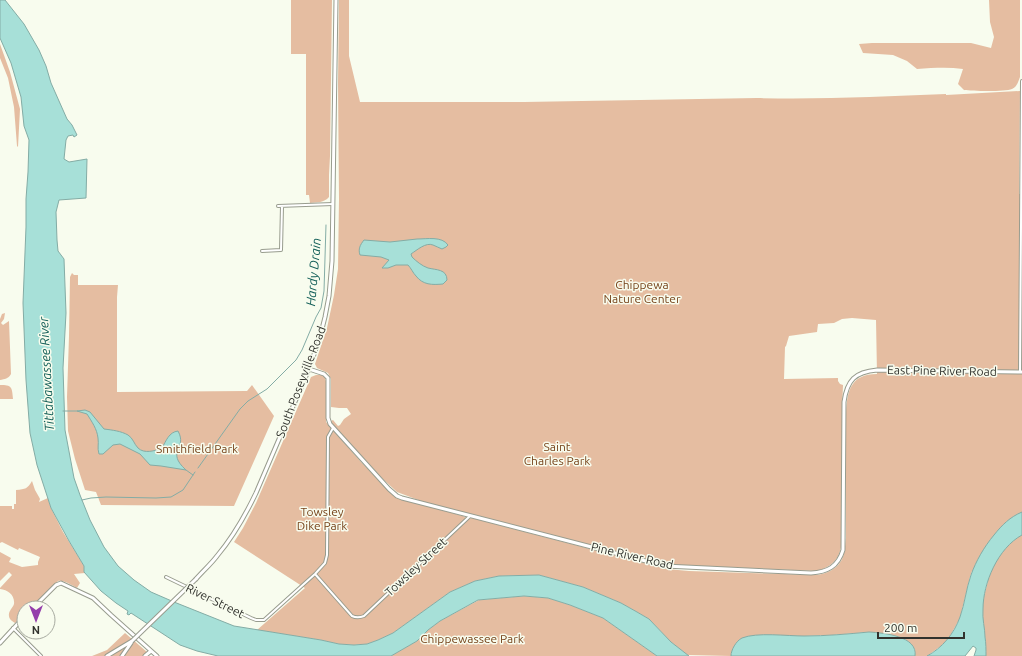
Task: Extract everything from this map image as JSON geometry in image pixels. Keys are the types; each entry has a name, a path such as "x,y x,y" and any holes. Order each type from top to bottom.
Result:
{"street":[{"name":"South Poseyville Road","path":"132,641 196,579 220,553 244,517 256,493 308,369 323,327 329,296 332,261 336,0"},
{"path":"1021,372 1022,81"},
{"path":"278,206 333,204"},
{"path":"262,251 281,250 282,206"},
{"name":"Pine River Road","path":"308,369 324,374 328,378 328,418 330,424 397,496 665,566 811,573 825,571 841,558 843,550 844,402 849,383 858,374 863,372"},
{"name":"East Pine River Road","path":"863,372 877,370 1021,372"},
{"path":"315,574 326,560 328,437 333,428"},
{"name":"Towsley Street","path":"315,574 352,616 360,618 364,616 470,516"},
{"name":"River Street","path":"166,577 250,618 264,620 315,574"},
{"path":"41,600 59,583 94,598 157,656"},
{"path":"0,643 16,625"},
{"path":"13,628 41,656"},
{"path":"107,656 132,641"},
{"path":"122,656 132,641"},
{"path":"145,656 151,651"}],"green space":[{"path":"291,0 332,0 329,197 323,201 310,203 309,195 306,195 306,54 291,54"},
{"path":"339,0 349,0 349,56 360,102 524,102 828,98 946,95 1020,91 1019,194 1022,194 1022,656 986,656 982,608 988,581 972,571 960,618 949,638 927,656 915,656 915,650 905,639 869,632 805,636 731,653 731,656 687,655 671,642 649,619 621,603 583,587 539,575 499,576 475,581 450,592 393,633 367,644 339,644 257,630 305,588 234,542 256,503 311,377 323,375 326,381 326,422 362,463 394,496 401,499 463,516 468,519 472,518 667,569 819,575 835,568 841,561 845,550 847,398 852,386 861,377 877,374 876,320 852,318 842,319 834,323 818,324 817,332 789,336 785,347 784,379 838,378 840,384 843,385 842,541 838,557 828,567 817,571 660,563 421,501 397,492 333,425 331,421 333,420 338,426 351,414 347,408 331,407 331,379 328,373 317,368 315,364 327,328 338,269"},
{"path":"989,0 1020,0 1020,77 1016,86 1012,89 996,91 964,90 958,84 963,69 917,69 907,61 893,55 863,53 859,44 971,43 991,48 994,37 990,22"},
{"path":"0,44 10,72 20,109 18,147 14,107 8,78 0,58"},
{"name":"Smithfield Park","path":"72,273 74,275 78,275 78,285 118,285 117,392 247,391 252,385 274,416 234,506 101,505 96,492 85,490 68,431 67,397 70,277"},
{"path":"5,313 4,319 1,323 3,325 9,321 11,374 8,378 0,380 0,319 2,314"},
{"path":"0,385 9,386 11,388 13,399 0,399"},
{"path":"32,481 40,499 39,502 48,498 51,508 63,532 84,566 85,573 74,574 80,583 77,588 65,582 58,581 39,600 16,600 15,623 9,616 14,604 13,598 6,590 0,589 12,575 9,572 0,581 0,552 11,558 9,562 22,567 38,565 40,557 19,548 18,550 2,542 0,543 0,506 12,506 12,509 14,509 14,504 16,504 16,490 29,486"},
{"name":"Chippewassee Park","path":"524,596 548,598 603,618 657,656 391,656 417,641 440,621 479,600"},
{"path":"125,633 147,652 143,656 92,656 107,650"}],"water":[{"name":"Tittabawassee River","path":"0,0 5,0 24,24 39,50 51,83 67,119 77,135 74,137 73,135 68,136 66,140 64,159 69,162 87,159 86,198 59,200 56,212 58,251 64,259 66,313 63,368 65,430 74,478 80,495 90,520 104,547 118,566 151,592 234,626 339,644 354,645 367,644 393,633 450,592 475,581 499,576 539,575 583,587 621,603 649,619 671,642 689,656 657,656 603,618 548,598 524,596 478,600 440,621 417,641 391,656 218,656 180,645 131,613 129,615 127,614 128,611 101,591 84,572 84,566 51,508 37,465 30,433 23,303 29,140 24,126 21,97 11,63 0,38"},
{"path":"417,239 438,239 442,240 448,245 442,249 430,244 411,254 414,259 424,266 443,272 447,276 447,280 443,284 425,283 415,275 408,265 396,265 388,268 382,268 389,260 381,257 360,255 359,253 361,244 364,240 390,242"},
{"path":"85,410 90,412 104,429 128,435 138,448 143,451 153,451 162,448 170,435 178,431 181,442 177,458 186,470 150,465 140,454 120,444 113,445 103,454 99,454 98,440 94,426 87,414 77,411"},
{"path":"1022,512 1022,535 1013,541 999,557 986,588 983,613 986,656 974,656 976,648 973,646 965,656 927,656 938,649 951,635 962,612 971,575 984,549 1003,525 1014,516"},
{"path":"869,632 883,633 906,640 914,649 915,656 731,656 736,643 742,638 748,636 820,636"}],"waterway":[{"name":"Hardy Drain","path":"198,468 240,409 248,401 267,389 296,360 302,350 321,308 324,291 326,225"},
{"path":"63,411 77,411"},
{"path":"186,470 193,475"},
{"name":"Hardy Drain","path":"82,500 106,497 171,497 183,490 195,472"}],"park label":[{"name":"Chippewa Nature Center","path":"642,292"},
{"name":"Saint Charles Park","path":"557,454"},
{"name":"Towsley Dike Park","path":"322,519"}]}
